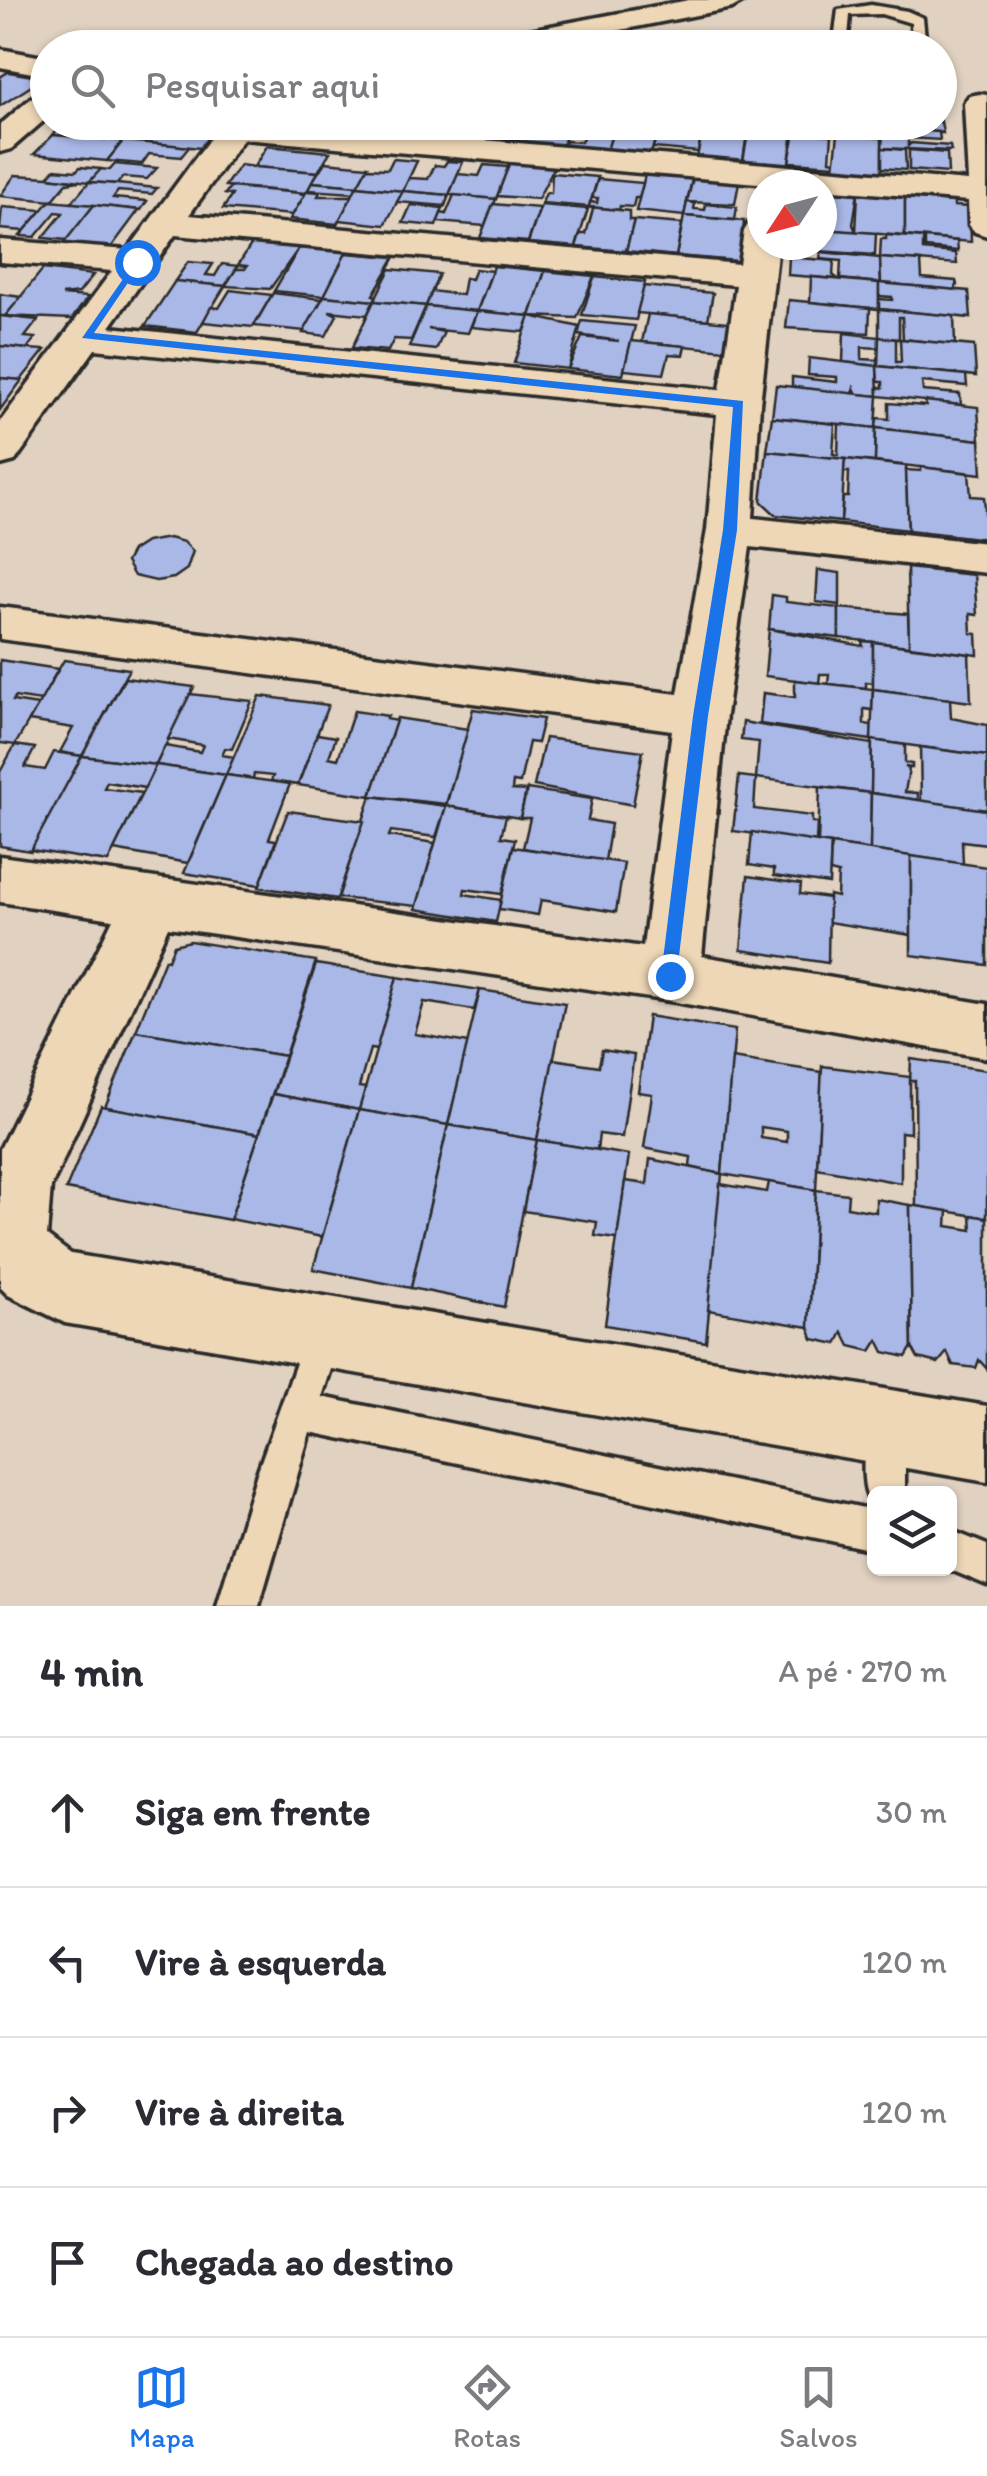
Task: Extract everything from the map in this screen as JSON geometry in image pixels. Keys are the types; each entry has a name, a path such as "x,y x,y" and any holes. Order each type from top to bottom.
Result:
{"street":[{"path":"576,30 732,0"},
{"path":"0,58 30,64"},
{"path":"973,103 987,227"},
{"path":"0,142 30,116"},
{"path":"0,452 227,140"},
{"path":"448,140 747,177"},
{"path":"837,184 982,192"},
{"path":"167,224 755,276"},
{"path":"0,251 137,262"},
{"path":"670,976 700,716 730,530 739,404 757,260"},
{"path":"86,336 739,404"},
{"path":"730,530 987,558"},
{"path":"0,623 700,716"},
{"path":"0,879 150,904 670,976 987,1031"},
{"path":"150,904 17,1186 8,1221 14,1251 32,1274 65,1288 325,1331 886,1459 987,1444"}],"lane":[{"path":"842,30 843,14 852,10 898,12 918,21 918,30"},
{"path":"238,1606 276,1473 325,1331"},
{"path":"298,1411 867,1529"},
{"path":"957,1553 987,1565"}],"building":[{"path":"8,72 30,76 30,87 0,106 0,77"},
{"path":"48,140 123,141 107,161 34,154"},
{"path":"124,140 207,140 201,148"},
{"path":"518,140 565,140 562,147 517,143"},
{"path":"610,140 655,140 651,154 607,150"},
{"path":"611,140 608,149 563,146 565,141"},
{"path":"655,140 701,140 698,152 653,148"},
{"path":"700,140 746,140 743,161 697,157"},
{"path":"747,140 792,140 789,165 743,161"},
{"path":"793,140 832,140 830,160 835,165 789,162"},
{"path":"837,140 882,140 882,173 834,168"},
{"path":"882,140 908,140 908,146 950,146 951,151 882,148"},
{"path":"123,141 189,147 181,157 149,154 142,164 107,161"},
{"path":"267,146 330,152 318,172 254,167"},
{"path":"882,148 905,150 906,170 882,168"},
{"path":"909,150 947,153 948,173 909,170"},
{"path":"393,159 417,161 403,191 357,186 367,168 388,169"},
{"path":"447,161 463,162 449,195 403,191 409,178 428,179 435,165 444,166"},
{"path":"325,162 368,166 357,186 312,182"},
{"path":"509,163 554,167 538,199 497,196"},
{"path":"115,164 157,168 147,179 123,177 117,184 89,182 100,169 110,170"},
{"path":"240,165 318,172 306,193 225,186"},
{"path":"484,165 508,167 496,199 449,195 458,174 479,176"},
{"path":"80,167 101,169 89,182 48,177 55,169 76,171"},
{"path":"552,173 598,177 589,207 542,203 546,193 551,193"},
{"path":"15,175 79,181 67,183 52,201 0,196"},
{"path":"645,175 692,179 684,216 636,211"},
{"path":"693,178 739,182 735,204 687,202"},
{"path":"598,179 643,183 639,198 635,198 633,207 620,206 619,210 589,207 590,202 597,203 598,198 592,198"},
{"path":"89,182 157,188 152,194 118,191 113,198 147,201 141,210 71,203"},
{"path":"312,182 357,186 354,193 308,190"},
{"path":"357,186 403,191 385,225 339,220"},
{"path":"230,187 305,195 293,215 223,209 232,195 225,194"},
{"path":"307,191 320,192 318,196 352,196 337,224 290,219"},
{"path":"403,191 449,195 445,206 397,202"},
{"path":"837,191 858,193 853,224 856,232 837,230"},
{"path":"858,193 905,198 905,236 856,232"},
{"path":"454,195 496,199 485,226 437,222 441,213 446,214"},
{"path":"905,198 970,207 971,242 905,236"},
{"path":"50,201 94,205 67,240 43,238 63,213 56,212 35,237 20,236"},
{"path":"687,202 695,203 694,209 705,210 706,204 737,207 735,220 684,216"},
{"path":"493,204 540,208 528,242 480,238"},
{"path":"94,205 139,210 110,249 63,244"},
{"path":"411,205 443,208 436,226 403,223"},
{"path":"541,205 588,209 576,247 528,243"},
{"path":"2,207 42,210 24,231 0,229"},
{"path":"589,207 629,211 629,220 634,220 626,251 576,247 580,234 586,234 593,209"},
{"path":"684,216 744,221 737,261 676,256"},
{"path":"634,220 682,224 676,256 626,251"},
{"path":"837,230 876,233 875,255 837,252"},
{"path":"886,235 923,238 923,250 956,253 957,264 880,258 881,239 886,239"},
{"path":"925,238 957,241 958,251 925,248"},
{"path":"252,243 299,248 270,289 225,286 236,269 247,266 238,265"},
{"path":"299,248 347,252 324,296 274,291"},
{"path":"346,253 395,257 373,295 377,296 374,301 324,296"},
{"path":"837,254 880,258 881,283 840,279 841,261 830,260 837,260"},
{"path":"880,258 921,261 922,278 956,281 957,285 955,290 881,283"},
{"path":"789,260 823,260 834,261 833,275 838,279 788,275"},
{"path":"188,262 213,264 206,275 215,276 222,264 238,266 225,286 175,281"},
{"path":"494,266 545,271 530,316 477,311"},
{"path":"43,269 93,275 79,293 62,295 88,297 72,319 5,316"},
{"path":"390,269 439,274 426,306 374,301"},
{"path":"475,269 492,271 477,311 426,306 432,291 462,295 465,278 471,279"},
{"path":"545,271 594,276 577,318 530,316"},
{"path":"594,277 645,282 636,320 582,315"},
{"path":"811,277 879,283 879,309 810,302"},
{"path":"175,281 225,286 197,332 145,326"},
{"path":"879,283 969,291 971,318 879,309 879,299 892,297 879,296"},
{"path":"644,286 713,293 708,320 637,313"},
{"path":"230,290 272,295 253,327 203,322 211,307 219,308"},
{"path":"273,293 322,299 305,331 254,326"},
{"path":"0,294 21,297 5,316 0,316"},
{"path":"324,296 374,301 367,315 329,311 337,315 326,336 303,333"},
{"path":"789,300 870,308 869,333 786,328"},
{"path":"374,301 426,306 411,340 394,339 388,351 352,348"},
{"path":"426,306 477,311 468,333 428,329 444,332 436,350 409,347"},
{"path":"879,309 954,316 955,345 903,339 902,317 899,339 879,337"},
{"path":"477,311 530,316 524,332 471,327"},
{"path":"648,314 729,322 725,350 642,342"},
{"path":"0,316 38,320 25,337 35,338 27,349 0,346"},
{"path":"530,316 580,327 568,369 514,363"},
{"path":"582,321 635,326 623,375 568,369 582,337 619,341 578,335"},
{"path":"844,333 879,337 879,348 862,347 862,359 878,360 878,366 843,362"},
{"path":"879,337 896,339 896,362 901,362 900,339 974,346 976,376 878,366"},
{"path":"631,341 685,346 683,355 669,354 664,374 624,370"},
{"path":"0,346 45,350 21,380 0,378"},
{"path":"809,358 877,366 878,396 857,394 854,388 853,394 792,387 792,377 837,382 837,377 808,375"},
{"path":"877,366 966,375 967,386 922,382 923,391 960,394 961,405 878,396 878,387 883,388 883,382 878,382"},
{"path":"0,378 22,380 0,410"},
{"path":"776,385 878,396 876,428 772,417"},
{"path":"925,401 978,407 980,440 876,428 877,418 889,419 889,403 926,406"},
{"path":"772,417 835,424 833,454 838,455 839,424 876,428 875,462 767,451"},
{"path":"876,428 980,440 982,474 875,462"},
{"path":"767,451 845,459 841,522 776,515 761,501"},
{"path":"845,459 906,466 908,530 841,522 843,497 848,497"},
{"path":"921,467 969,473 971,496 984,497 987,539 908,530 906,470 921,471"},
{"path":"169,538 184,542 193,551 187,569 174,578 156,581 134,576 126,562 132,551 146,542"},
{"path":"907,568 974,575 977,615 970,614 971,633 977,634 978,655 909,646"},
{"path":"818,570 840,573 840,605 816,602"},
{"path":"772,595 786,597 786,602 839,608 839,638 769,629"},
{"path":"839,608 908,614 909,646 839,638"},
{"path":"769,629 863,646 862,641 873,642 873,683 866,682 866,688 828,684 829,674 820,674 819,683 765,676"},
{"path":"873,642 969,654 971,702 873,689"},
{"path":"0,660 58,669 41,701 15,697 13,701 38,705 15,745 0,743"},
{"path":"64,660 129,669 82,756 60,752 73,728 29,721"},
{"path":"125,678 194,687 156,765 82,756"},
{"path":"795,680 873,689 872,710 864,709 864,724 872,725 871,740 760,724 763,693 795,697"},
{"path":"873,689 950,699 951,718 987,725 987,756 871,740"},
{"path":"190,694 252,701 232,749 225,748 222,755 234,757 226,775 156,765 165,746 200,752 203,745 168,739"},
{"path":"260,696 328,705 298,785 271,781 273,776 254,774 253,779 226,775"},
{"path":"473,709 543,719 537,743 529,742 520,783 513,782 512,790 526,791 520,818 446,806"},
{"path":"354,711 397,721 371,796 298,785 317,734 336,737 329,757 338,759"},
{"path":"397,718 468,729 446,804 371,796"},
{"path":"743,722 872,744 871,793 756,778 759,742 741,740"},
{"path":"545,738 643,751 633,805 534,786"},
{"path":"872,740 905,745 905,763 912,764 912,768 905,767 909,769 905,792 918,793 918,800 871,793"},
{"path":"15,745 35,748 25,767 45,770 54,752 82,756 31,851 0,846 0,772"},
{"path":"920,747 987,756 987,810 921,801"},
{"path":"82,756 156,765 145,788 107,782 104,788 142,793 108,862 31,850"},
{"path":"156,765 226,775 188,863 114,850"},
{"path":"226,775 290,784 269,839 276,840 260,885 184,873"},
{"path":"739,776 756,778 754,809 812,816 812,822 817,823 816,842 733,831"},
{"path":"820,787 871,793 870,850 818,842"},
{"path":"527,789 592,799 588,820 611,824 605,861 523,848 530,818 520,818"},
{"path":"871,793 986,810 987,844 962,841 963,864 870,850"},
{"path":"371,796 446,806 436,837 391,831 389,836 435,843 417,906 338,898"},
{"path":"446,806 506,816 501,837 515,839 502,894 465,889 464,894 501,900 496,922 416,909"},
{"path":"288,811 364,821 337,899 259,887"},
{"path":"752,832 831,844 829,884 774,876 774,869 749,865"},
{"path":"831,844 911,856 911,935 828,922 829,895 837,897 838,874 830,872"},
{"path":"513,847 624,863 616,912 541,900 538,915 499,909"},
{"path":"911,856 987,867 987,965 911,955"},
{"path":"748,876 801,884 800,894 829,898 828,963 741,950"},
{"path":"190,941 316,961 285,1056 136,1031 165,959 168,960 174,945"},
{"path":"316,964 397,977 377,1050 370,1049 359,1087 366,1088 359,1110 273,1094"},
{"path":"397,977 480,990 474,1010 424,1002 415,1034 468,1043 448,1125 359,1110"},
{"path":"480,990 565,1003 537,1140 448,1125"},
{"path":"648,1016 735,1030 722,1174 690,1167 691,1157 644,1148 652,1094 638,1092"},
{"path":"136,1031 285,1056 259,1134 105,1107"},
{"path":"602,1050 634,1055 622,1137 599,1134 597,1150 537,1140 553,1059 599,1066"},
{"path":"732,1058 822,1072 816,1190 722,1174","holes":["761,1127 787,1131 787,1142 761,1138"]},
{"path":"911,1059 987,1070 987,1218 916,1206 915,1081 910,1081"},
{"path":"822,1066 910,1077 910,1133 901,1132 901,1183 817,1168"},
{"path":"273,1094 359,1110 322,1237 230,1219"},
{"path":"101,1106 259,1134 230,1220 66,1189"},
{"path":"359,1110 448,1125 411,1288 313,1269"},
{"path":"448,1125 537,1140 504,1307 411,1288"},
{"path":"537,1140 629,1155 617,1239 595,1236 597,1222 523,1211"},
{"path":"650,1159 722,1174 706,1342 605,1325 625,1181 647,1184"},
{"path":"769,1182 816,1190 809,1327 708,1310 720,1184 767,1192"},
{"path":"816,1190 848,1194 847,1207 876,1212 876,1199 910,1205 912,1347 906,1357 884,1352 878,1340 871,1351 850,1346 843,1332 837,1344 813,1339 809,1327"},
{"path":"910,1205 948,1211 947,1226 972,1230 971,1215 987,1218 987,1369 979,1360 976,1368 953,1365 947,1352 938,1363 918,1358 912,1347"}],"route":[{"path":"137,262 86,336 739,404 730,530 700,716 670,976"}]}
